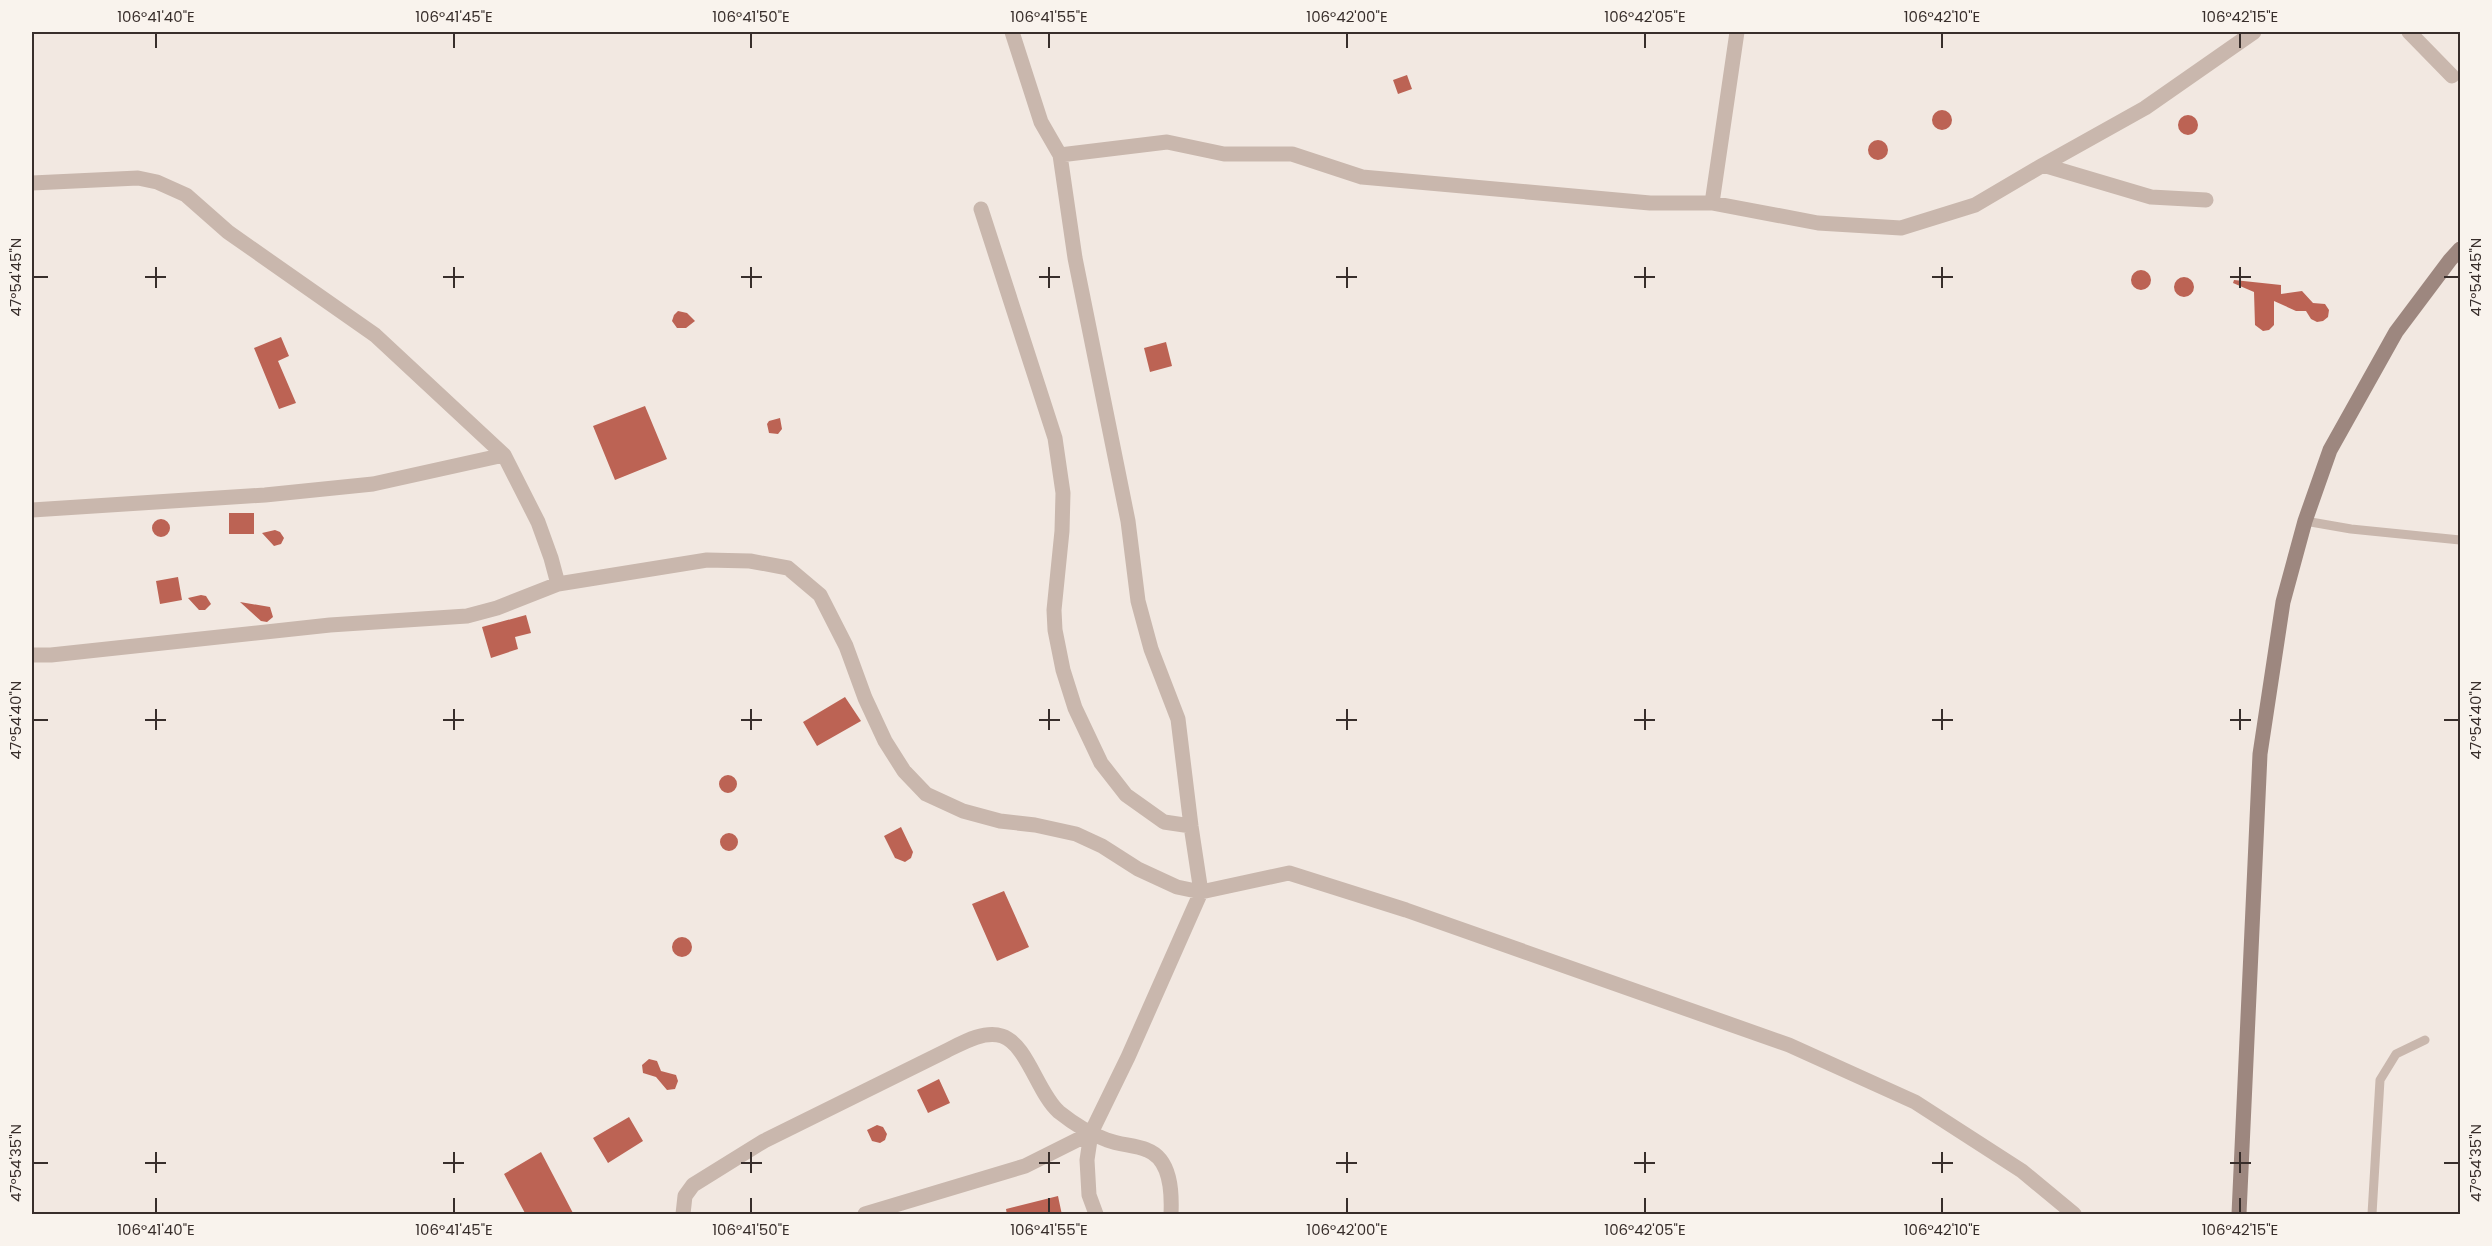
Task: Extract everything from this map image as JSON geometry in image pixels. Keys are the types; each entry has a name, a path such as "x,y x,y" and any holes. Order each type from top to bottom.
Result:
{"main road":[{"path":"2240,1215 2260,754 2283,602 2305,521 2330,450 2396,332 2460,249"}],"street":[{"path":"1011,32 1041,122 1060,155 1075,258 1128,521 1138,601 1151,650 1178,719 1201,892 1091,1133 1087,1160 1089,1195 1096,1215"},
{"path":"1712,203 1737,32"},
{"path":"1060,155 1167,142 1224,154 1292,154 1362,177 1650,203 1712,203 1818,223 1900,228 1975,205 2145,108 2254,32"},
{"path":"2409,32 2452,75"},
{"path":"2043,165 2151,197 2206,200"},
{"path":"32,183 138,178 157,182 186,195 228,232 375,335 504,455 538,522 558,584"},
{"path":"981,209 1055,438 1063,493 1062,531 1054,610 1055,630 1063,670 1075,708 1101,763 1126,795 1164,822 1191,826"},
{"path":"32,510 265,495 373,484 504,455"},
{"path":"32,655 51,655 330,625 467,616 497,608 558,584 707,560 750,561 788,568 820,595 846,646 865,698 885,741 904,771 926,794 963,810 1000,821 1035,825 1076,834 1102,846 1138,869 1177,887 1201,892 1289,873 1406,910 1789,1045 1915,1102 2022,1171 2074,1215"},
{"path":"683,1215 685,1196 693,1185 754,1147 946,1051 974,1038 994,1034 1005,1037 1017,1047 1041,1090 1057,1111 1108,1141 1148,1150 1160,1158 1169,1177 1171,1215"},
{"path":"865,1215 1025,1166 1091,1133"}],"lane":[{"path":"2305,521 2351,529 2460,540"},
{"path":"2372,1215 2380,1080 2396,1054 2425,1040"}],"building":[{"path":"1407,75 1412,89 1398,94 1393,80"},
{"path":"1942,110 1949,113 1952,120 1949,127 1942,130 1935,127 1932,120 1935,113"},
{"path":"2188,115 2195,118 2198,125 2195,132 2188,135 2181,132 2178,125 2181,118"},
{"path":"1878,140 1885,143 1888,150 1885,157 1878,160 1871,157 1868,150 1871,143"},
{"path":"2141,270 2148,273 2151,280 2148,287 2141,290 2134,287 2131,280 2134,273"},
{"path":"2184,277 2191,280 2194,287 2191,294 2184,297 2177,294 2174,287 2177,280"},
{"path":"2234,280 2281,285 2281,294 2302,291 2313,303 2325,304 2329,310 2328,317 2317,322 2311,319 2306,311 2296,311 2274,301 2274,325 2269,330 2263,331 2255,325 2254,292 2233,283"},
{"path":"678,311 687,313 695,321 686,328 677,328 672,321"},
{"path":"281,337 289,356 278,361 296,403 279,409 254,348"},
{"path":"1166,342 1172,366 1150,372 1144,348"},
{"path":"645,406 667,459 615,480 593,426"},
{"path":"780,418 782,429 778,434 769,433 767,424 769,421"},
{"path":"229,513 254,513 254,534 229,534"},
{"path":"157,519 165,519 170,524 168,535 157,537 152,532 152,524"},
{"path":"275,530 280,532 284,538 281,544 274,546 262,533"},
{"path":"178,577 182,600 160,604 156,581"},
{"path":"206,596 211,604 205,610 199,610 188,598"},
{"path":"240,602 270,607 273,617 267,622 261,621"},
{"path":"526,615 531,633 515,637 518,649 491,658 482,627"},
{"path":"845,697 861,721 817,746 803,722"},
{"path":"724,775 732,775 737,780 735,791 724,793 719,788 719,780"},
{"path":"901,827 913,852 911,858 905,862 895,858 884,836"},
{"path":"729,833 735,836 738,842 735,848 729,851 723,848 720,842 723,836"},
{"path":"1004,891 1029,947 997,961 972,904"},
{"path":"682,937 689,940 692,947 689,954 682,957 675,954 672,947 675,940"},
{"path":"649,1059 657,1061 661,1071 676,1075 678,1081 675,1089 667,1090 656,1077 643,1073 642,1065"},
{"path":"939,1079 950,1103 928,1113 917,1090"},
{"path":"629,1117 643,1141 608,1163 593,1138"},
{"path":"877,1125 883,1127 887,1134 885,1140 880,1143 872,1141 867,1130"},
{"path":"541,1152 574,1215 526,1215 504,1174"},
{"path":"1058,1196 1062,1215 1007,1215 1006,1209"}]}
